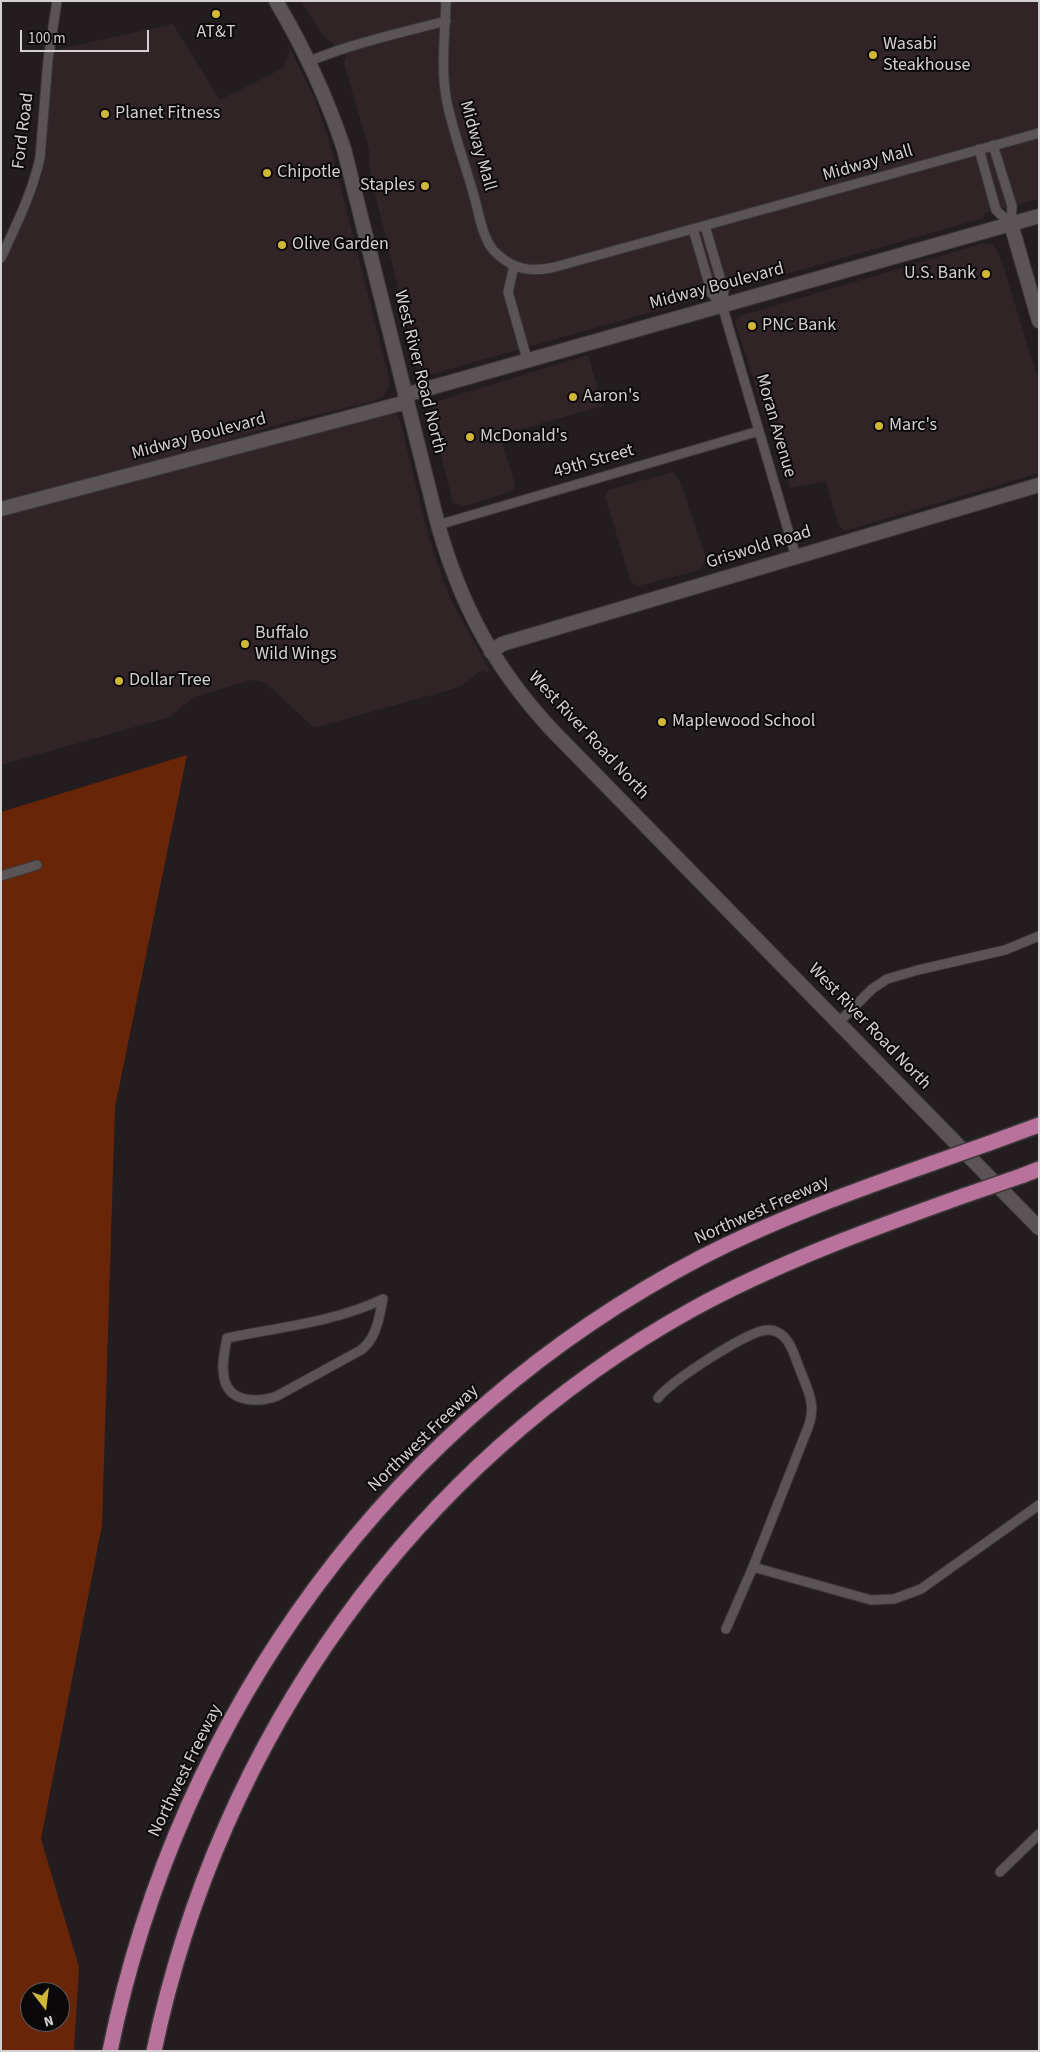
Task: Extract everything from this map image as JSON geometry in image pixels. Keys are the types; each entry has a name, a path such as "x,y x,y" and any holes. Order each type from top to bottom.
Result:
{"highway":[{"name":"Northwest Freeway","path":"110,2051 125,1982 147,1910 172,1839 207,1763 243,1697 285,1629 312,1591 369,1520 422,1462 535,1364 595,1321 647,1288 702,1257 749,1234 832,1200 1039,1125"},
{"path":"154,2051 162,2010 188,1919 235,1803 270,1733 310,1666 372,1581 437,1507 505,1443 589,1375 692,1310 770,1271 824,1248 905,1217 1022,1178 1039,1170"},
{"path":"1022,1178 1039,1176"}],"street":[{"name":"Ford Road","path":"1,258 28,198 40,158 48,60 57,1"},
{"name":"West River Road North","path":"276,1 310,61 331,109 344,149 438,525 463,599 491,652 510,680 551,729 1039,1228"},
{"name":"Midway Mall","path":"446,1 445,80 451,116 487,240 494,251 514,266 528,270 547,269 1039,133"},
{"path":"310,61 330,52 446,21"},
{"path":"993,145 1012,206 1011,224 1039,321"},
{"path":"979,149 996,210 1011,224"},
{"name":"Midway Boulevard","path":"1,509 406,398 527,359 1039,216"},
{"name":"Moran Avenue","path":"705,226 724,291 722,305 796,557"},
{"name":"Moran Avenue","path":"693,229 712,294 722,305"},
{"path":"514,266 508,292 527,359"},
{"name":"49th Street","path":"438,525 759,431"},
{"name":"Griswold Road","path":"491,652 502,644 1039,485"},
{"path":"1,876 37,865"},
{"path":"838,1023 872,989 887,979 1005,950 1039,936"},
{"path":"383,1298 373,1337 368,1345 361,1350 265,1401 252,1402 244,1399 227,1386 223,1368 227,1338 340,1316 361,1309 383,1298"},
{"path":"658,1398 688,1373 757,1332 771,1330 777,1332 790,1345 808,1390 813,1411 753,1567 726,1629"},
{"path":"753,1567 871,1600 894,1599 921,1588 1039,1505"},
{"path":"1000,1872 1039,1834"}],"shaded area":[{"path":"301,1 1039,1 1039,199 985,213 984,218 425,376 418,370 370,173 369,149 344,64 346,56 322,34"},
{"path":"173,24 220,100 281,69 289,52 288,45 314,97 328,137 390,382 388,388 383,396 374,401 287,422 148,465 1,504 1,266 37,190 42,175 55,50"},
{"path":"981,244 993,244 1000,256 1039,382 1039,473 844,531 838,524 826,481 790,488 772,420 767,422 735,321 740,316"},
{"path":"588,355 603,406 500,435 515,484 513,491 465,506 453,503 430,411 438,401"},
{"path":"396,413 400,420 428,534 440,571 451,600 491,673 481,671 462,685 453,689 317,727 313,727 267,684 256,680 248,681 194,697 170,717 1,765 1,514 289,437 323,432"},
{"path":"673,472 680,481 706,558 700,570 638,586 631,582 605,496 608,490"},
{"path":"187,755 115,1107 102,1525 41,1839 79,1967 74,2051 1,2051 1,812"}],"place":[{"name":"AT&T","path":"216,14"},
{"name":"Wasabi Steakhouse","path":"873,55"},
{"name":"Planet Fitness","path":"105,114"},
{"name":"Chipotle","path":"267,173"},
{"name":"Staples","path":"425,186"},
{"name":"Olive Garden","path":"282,245"},
{"name":"U.S. Bank","path":"986,274"},
{"name":"PNC Bank","path":"752,326"},
{"name":"Aaron's","path":"573,397"},
{"name":"Marc's","path":"879,426"},
{"name":"McDonald's","path":"470,437"},
{"name":"Buffalo Wild Wings","path":"245,644"},
{"name":"Dollar Tree","path":"119,681"},
{"name":"Maplewood School","path":"662,722"}]}
